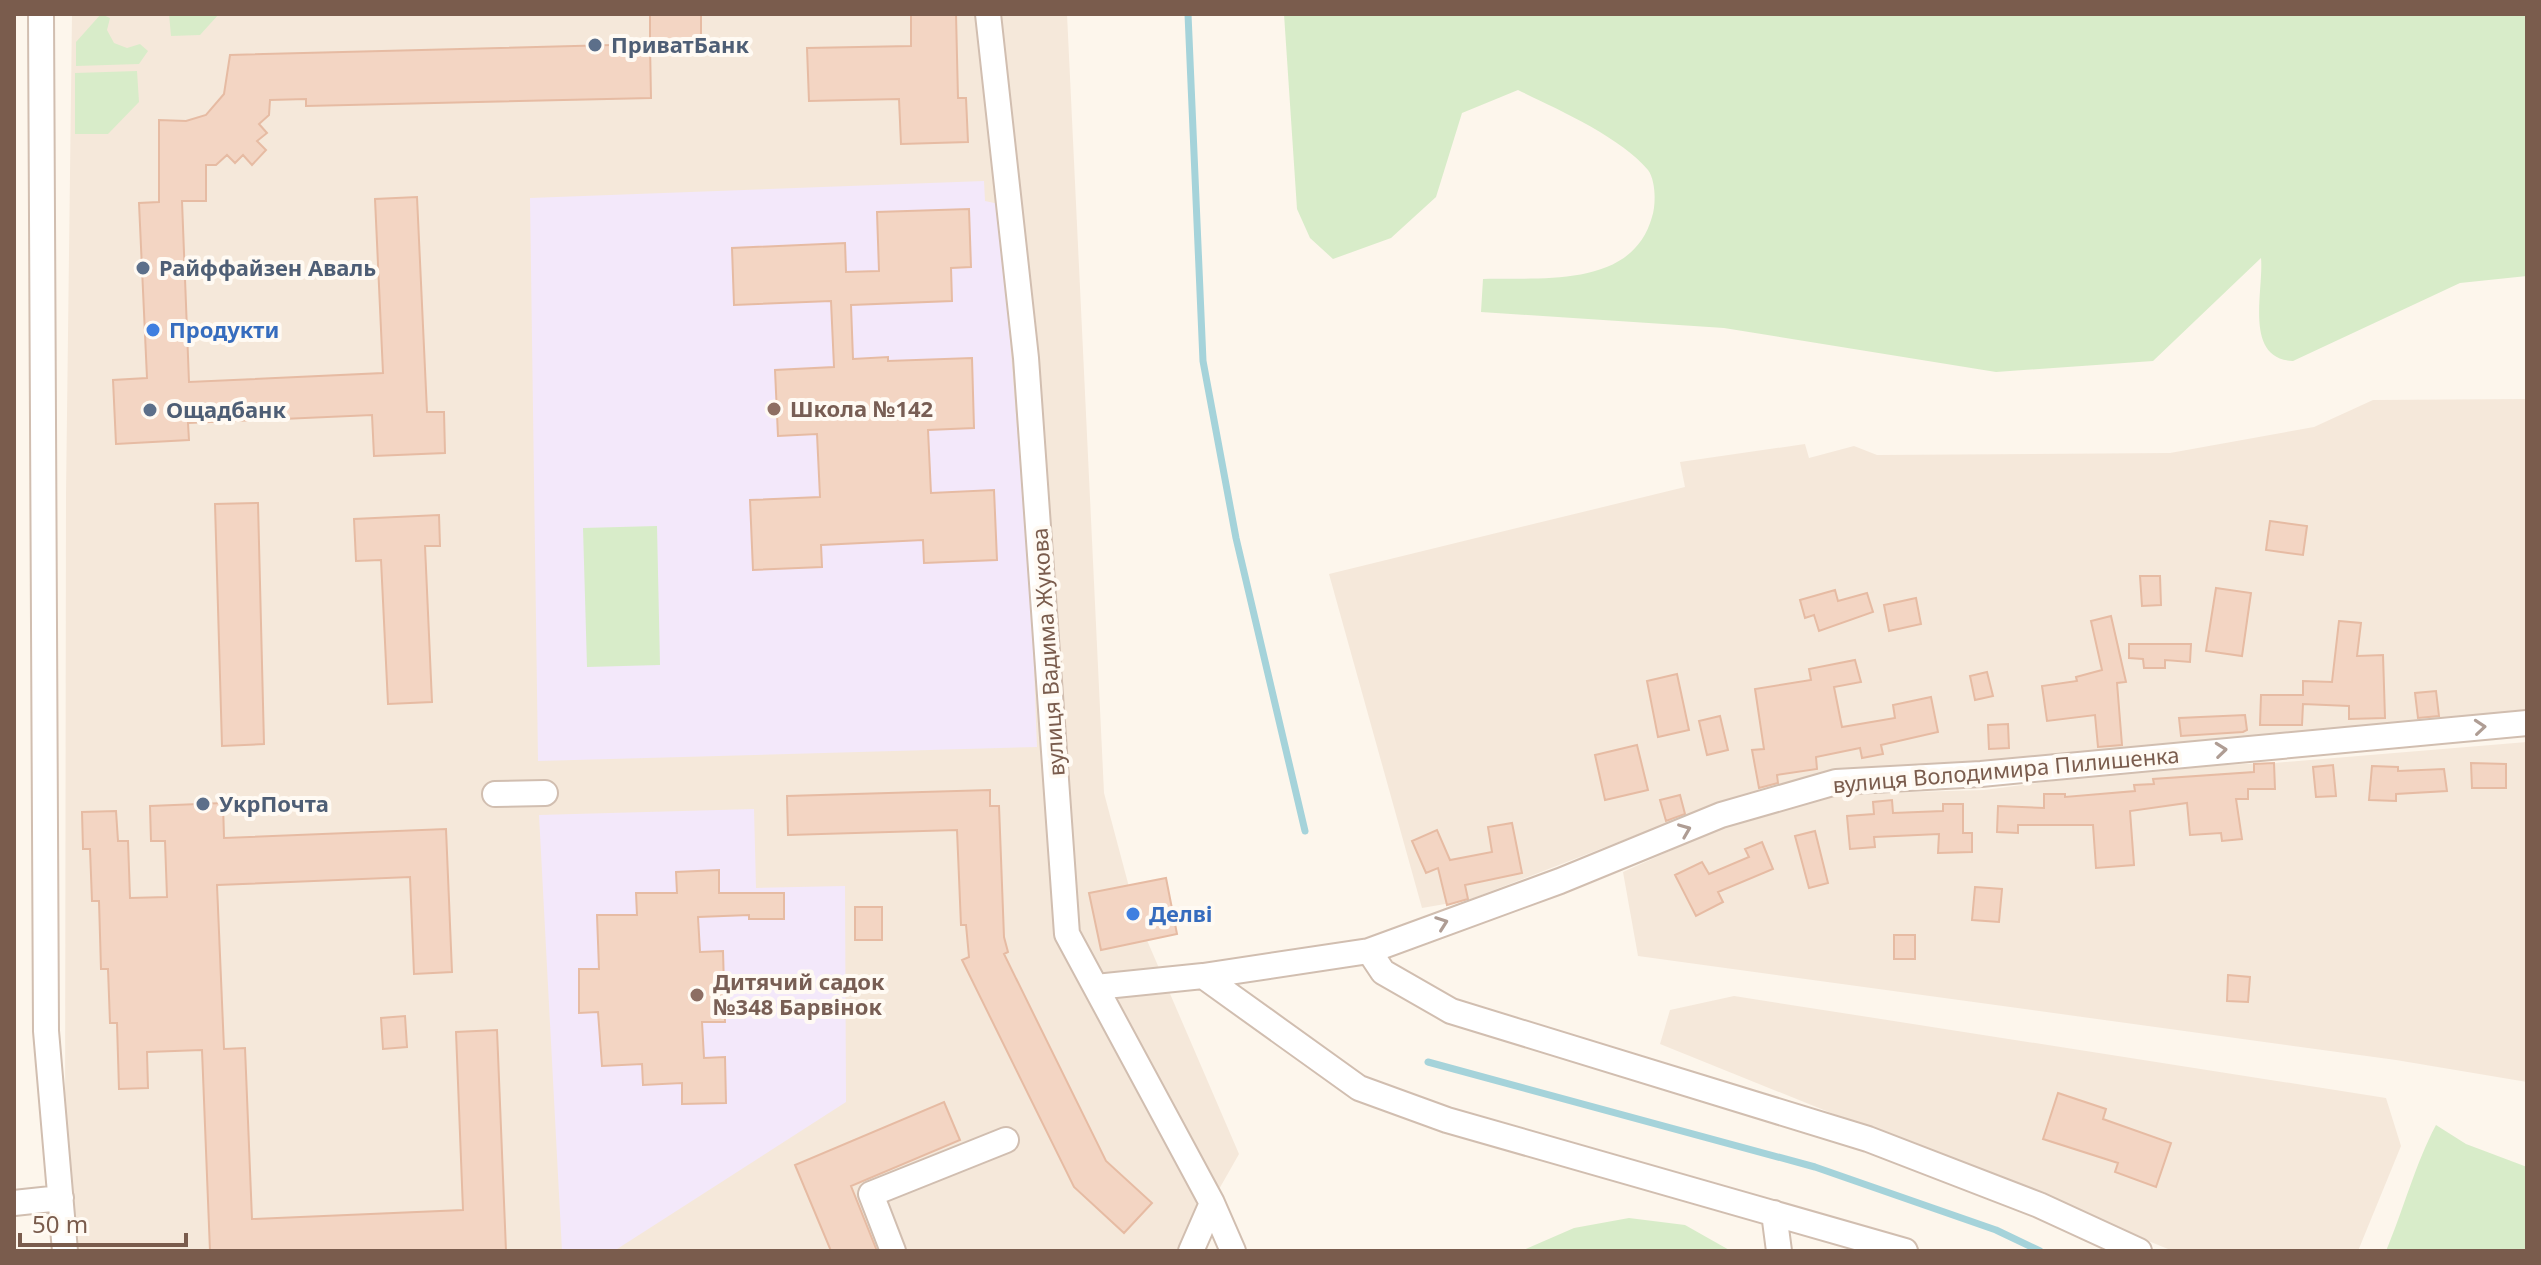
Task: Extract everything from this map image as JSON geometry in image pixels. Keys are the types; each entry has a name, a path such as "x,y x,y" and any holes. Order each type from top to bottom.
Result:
{"street":[{"path":"41,14 46,1031 65,1251"},
{"name":"вулиця Вадима Жукова","path":"988,14 1026,358 1067,934 1212,1203 1233,1251"},
{"name":"вулиця Володимира Пилишенка","path":"1096,987 1203,976 1369,951 1560,881 1721,815 1836,782 1981,774 2527,723"},
{"path":"495,794 545,793"},
{"path":"1369,951 1383,972 1451,1011 1868,1139 2039,1205 2139,1251"},
{"path":"1203,976 1359,1088 1447,1120 1905,1251"},
{"path":"893,1251 871,1194 1006,1140"},
{"path":"14,1203 61,1198"},
{"path":"1191,1251 1212,1203"},
{"path":"1774,1213 1779,1251"}],"shaded area":[{"path":"72,14 1067,14 1104,793 1137,917 1239,1154 1184,1251 77,1251 65,1142 66,494"},
{"name":"Школа №142","path":"984,181 985,201 999,204 1032,614 1037,747 538,761 530,198"},
{"path":"2527,399 2527,711 1828,778 1691,814 1468,900 1422,908 1329,574 1685,487 1680,462 1805,444 1809,458 1854,446 1877,455 2170,453 2314,427 2373,400"},
{"path":"2527,742 2527,1082 2396,1060 1638,956 1623,872 1725,826 1843,794 1984,790 2159,767 2274,763"},
{"name":"Дитячий садок №348 Барвінок","path":"754,809 756,888 845,886 846,1102 614,1251 562,1251 539,815"},
{"path":"1734,996 2386,1098 2401,1146 2358,1251 2173,1251 1660,1044 1670,1010"}],"green space":[{"path":"101,14 110,18 107,30 114,43 127,48 140,44 148,51 139,64 76,66 76,42"},
{"path":"169,14 219,14 200,35 171,36"},
{"path":"1284,14 2527,14 2527,276 2460,283 2293,361 2277,357 2267,349 2262,336 2259,321 2261,258 2153,361 1996,372 1724,328 1481,312 1483,279 1582,274 1605,268 1625,257 1641,240 1652,217 1653,180 1648,170 1605,135 1518,90 1462,113 1436,197 1391,238 1333,259 1310,238 1297,209"},
{"path":"137,71 139,102 108,134 75,134 75,73"},
{"path":"657,526 660,665 587,667 583,528"},
{"path":"2436,1125 2466,1144 2527,1167 2527,1251 2386,1251"},
{"path":"1629,1218 1685,1225 1731,1251 1521,1251 1574,1228"}],"building":[{"path":"650,14 701,14 701,42 650,44"},
{"path":"911,14 956,14 958,98 966,98 968,142 901,144 899,99 809,101 807,48 911,46"},
{"path":"650,44 651,98 306,106 306,99 270,100 269,115 259,124 267,133 257,141 266,150 252,165 243,155 235,163 227,155 216,165 206,165 206,201 182,201 189,382 383,373 375,199 417,197 427,412 444,412 445,453 374,456 372,415 188,423 189,440 116,444 113,380 147,378 139,203 159,202 159,120 186,121 206,115 224,94 230,55"},
{"path":"969,209 971,267 951,268 952,301 851,305 853,359 972,358 974,428 928,430 931,493 994,490 997,560 924,563 923,540 821,545 822,567 753,570 750,500 820,497 817,434 778,436 775,370 834,367 831,301 734,305 732,248 845,243 846,272 879,271 877,212"},
{"path":"258,503 264,744 222,746 215,504"},
{"path":"439,515 440,546 425,546 432,702 388,704 381,560 356,561 354,519"},
{"path":"2270,521 2307,526 2303,555 2266,550"},
{"path":"2140,576 2160,576 2161,605 2142,606"},
{"path":"2216,588 2251,593 2242,656 2206,651"},
{"path":"1835,590 1838,601 1867,593 1873,612 1819,631 1814,615 1805,618 1800,600"},
{"path":"1916,598 1921,624 1889,631 1884,605"},
{"path":"2111,616 2126,682 2117,683 2122,745 2098,747 2095,715 2047,721 2042,686 2077,681 2076,677 2102,670 2091,621"},
{"path":"2339,621 2361,623 2357,656 2383,655 2385,718 2349,719 2349,706 2303,704 2302,725 2260,725 2261,695 2303,695 2303,681 2332,682"},
{"path":"2129,644 2191,644 2190,662 2165,660 2165,668 2144,668 2143,659 2129,658"},
{"path":"1855,660 1861,682 1834,687 1842,727 1895,718 1893,705 1931,697 1938,732 1881,745 1883,754 1862,758 1860,748 1816,757 1817,769 1777,775 1778,783 1759,788 1752,750 1764,749 1755,689 1811,680 1809,669"},
{"path":"1987,672 1993,696 1975,700 1970,676"},
{"path":"1677,674 1689,730 1658,737 1647,681"},
{"path":"2436,691 2439,716 2418,718 2415,693"},
{"path":"2245,715 2247,730 2243,732 2181,736 2179,718"},
{"path":"1720,716 1728,750 1707,755 1699,721"},
{"path":"2008,724 2009,748 1989,749 1988,725"},
{"path":"1637,745 1648,790 1605,800 1595,755"},
{"path":"2274,763 2275,789 2248,789 2248,799 2236,799 2242,839 2222,841 2221,833 2190,835 2187,803 2130,811 2134,865 2096,868 2093,825 2018,825 2018,833 1997,832 1998,806 2044,808 2044,794 2065,794 2065,797 2135,791 2134,785 2154,784 2153,779 2254,772 2254,764"},
{"path":"2471,763 2506,764 2506,788 2472,788"},
{"path":"2333,765 2336,796 2316,797 2313,767"},
{"path":"2372,766 2398,767 2398,771 2444,769 2447,791 2396,794 2396,801 2369,800"},
{"path":"990,790 990,806 999,806 1004,937 1008,952 1004,954 1106,1161 1152,1203 1124,1233 1074,1187 962,960 969,957 966,925 961,925 957,830 788,835 787,796"},
{"path":"1680,795 1685,814 1666,821 1660,800"},
{"path":"1892,800 1893,813 1943,811 1943,804 1963,804 1963,833 1972,833 1972,852 1938,853 1939,834 1874,837 1875,847 1850,849 1847,816 1874,814 1873,802"},
{"path":"223,803 224,838 446,829 452,972 414,974 410,877 217,885 224,1049 245,1048 252,1219 463,1210 456,1032 497,1030 506,1251 210,1251 202,1050 147,1052 148,1088 119,1089 117,1023 110,1023 108,969 101,969 99,901 92,901 90,849 83,849 82,812 116,811 118,841 128,841 130,898 167,897 165,841 151,841 150,806"},
{"path":"1512,823 1522,873 1465,885 1468,899 1447,905 1438,868 1426,873 1412,841 1437,830 1450,860 1492,852 1488,827"},
{"path":"1815,831 1828,883 1809,888 1795,836"},
{"path":"1762,842 1773,869 1718,892 1723,902 1696,916 1675,875 1702,862 1709,874 1749,857 1745,849"},
{"path":"719,870 719,893 784,893 784,919 749,919 749,915 698,917 700,952 723,951 725,1022 702,1022 704,1058 725,1057 726,1103 682,1104 682,1083 643,1085 642,1064 602,1066 598,1012 579,1013 579,969 599,969 597,915 637,915 636,893 677,893 676,872"},
{"name":"Делві","path":"1166,878 1177,934 1101,950 1089,893"},
{"path":"1975,887 2002,889 1999,922 1972,920"},
{"path":"855,907 882,907 882,940 855,940"},
{"path":"1894,935 1915,935 1915,959 1894,959"},
{"path":"2228,975 2250,977 2248,1002 2227,1001"},
{"path":"405,1016 407,1047 383,1049 381,1018"},
{"path":"2058,1093 2106,1109 2103,1119 2171,1143 2156,1187 2115,1172 2118,1163 2043,1139"},
{"path":"944,1102 960,1140 851,1186 877,1251 831,1251 795,1165"}],"waterway":[{"path":"1188,14 1203,361 1236,538 1305,831"},
{"path":"1428,1062 1815,1167 1996,1230 2040,1251"}],"place":[{"name":"ПриватБанк","path":"595,45"},
{"name":"Райффайзен Аваль","path":"143,268"},
{"name":"Продукти","path":"153,330"},
{"name":"Школа №142","path":"774,409"},
{"name":"Ощадбанк","path":"150,410"},
{"name":"УкрПочта","path":"203,804"},
{"name":"Делві","path":"1133,914"},
{"name":"Дитячий садок №348 Барвінок","path":"697,995"}]}
